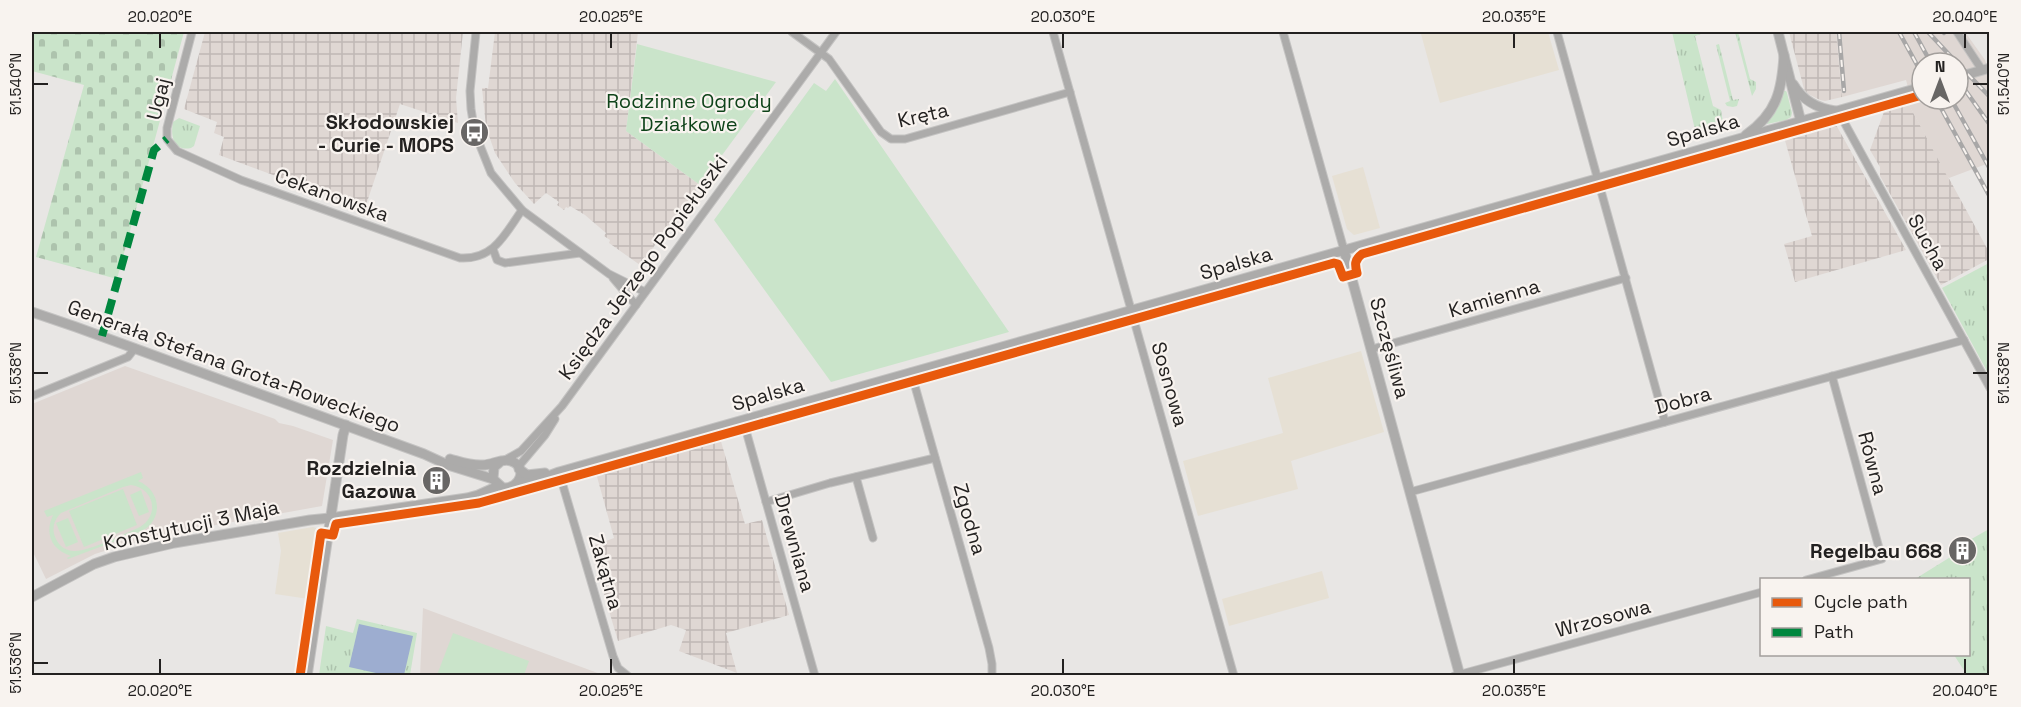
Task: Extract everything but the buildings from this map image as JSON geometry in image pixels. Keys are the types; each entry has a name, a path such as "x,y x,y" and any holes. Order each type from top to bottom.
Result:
{"street":[{"name":"Ugaj","path":"167,139 167,128 192,32"},
{"path":"476,32 470,91 475,133 491,173 522,210 609,274 645,292"},
{"name":"Kręta","path":"792,32 829,59 881,132 895,140 1070,92"},
{"name":"Księdza Jerzego Popiełuszki","path":"519,468 836,32"},
{"name":"Sosnowa","path":"1053,32 1234,675"},
{"name":"Szczęśliwa","path":"1283,32 1372,349 1458,675"},
{"path":"1557,32 1665,422"},
{"path":"1778,32 1801,122"},
{"path":"1957,32 1986,69 1970,74"},
{"path":"1742,138 1763,123 1776,101 1783,74 1784,55"},
{"path":"1790,78 1798,92 1808,101 1820,108 1838,111"},
{"name":"Spalska","path":"518,482 530,483 559,472 1910,90"},
{"name":"Sucha","path":"1838,111 1989,388"},
{"name":"Cekanowska","path":"167,139 177,151 241,180 448,255 472,259 492,249"},
{"path":"522,210 492,249 497,260 505,263 580,253"},
{"path":"609,274 636,305"},
{"name":"Kamienna","path":"1372,349 1626,278"},
{"name":"Generała Stefana Grota-Roweckiego","path":"32,312 346,425 496,483"},
{"name":"Dobra","path":"1410,492 1964,340"},
{"path":"32,396 128,357 135,348"},
{"name":"Zgodna","path":"911,372 989,648 992,675"},
{"name":"Równa","path":"1810,578 1882,559 1832,376"},
{"name":"Księdza Jerzego Popiełuszki","path":"502,461 521,451 562,406"},
{"name":"Drewniana","path":"743,420 815,675"},
{"path":"307,675 346,425"},
{"name":"Generała Stefana Grota-Roweckiego","path":"424,454 472,465 490,465 502,461"},
{"path":"766,502 935,458"},
{"path":"330,518 467,498 478,495 496,483 511,487 518,482 519,468 512,461 502,461 494,467 496,483"},
{"name":"Spalska","path":"519,468 527,475 559,472"},
{"name":"Zakątna","path":"559,472 613,656 618,668 628,675"},
{"path":"856,477 873,538"},
{"name":"Konstytucji 3 Maja","path":"32,597 114,556 174,543 330,518"},
{"name":"Wrzosowa","path":"1458,675 1760,592"}],"shaded area":[{"path":"205,32 463,32 456,98 458,123 400,104 365,208 363,204 357,202 352,204 219,155 224,137 214,133 217,122 184,109"},
{"path":"495,32 638,32 626,131 700,185 640,265 609,243 610,240 604,236 606,233 585,215 570,206 564,210 557,205 559,202 546,193 534,204 515,183 495,153 486,127 482,88 488,88"},
{"path":"1429,32 1548,32 1559,70 1440,103 1421,34"},
{"path":"1789,32 1836,32 1842,97 1825,101 1808,94 1804,89"},
{"path":"1836,32 1965,32 1985,60 1989,71 1989,163 1949,178 1912,111 1970,111 1970,51 1910,51 1910,94 1906,80 1842,97"},
{"path":"1908,103 1910,111 1912,111 1989,252 1989,259 1941,285 1880,176 1880,167 1870,150 1885,109"},
{"path":"1835,123 1906,250 1795,282 1784,244 1812,236 1784,137"},
{"path":"1363,167 1380,228 1354,235 1347,229 1332,176"},
{"path":"1361,351 1384,432 1291,461 1298,489 1198,516 1183,461 1283,433 1268,378"},
{"path":"125,366 275,419 279,423 333,440 322,506 177,532 114,548 95,554 46,579 32,550 32,404"},
{"path":"720,438 745,524 762,520 789,615 726,633 737,673 679,651 686,630 671,625 618,641 590,547 614,538 596,473"},
{"path":"316,528 318,534 309,599 275,594 281,551 278,533"},
{"path":"1322,571 1329,598 1229,626 1222,599"},
{"path":"423,608 603,675 420,676"}],"green space":[{"path":"32,32 184,32 117,279 36,257 84,85 32,71"},
{"path":"1672,32 1701,32 1695,36 1713,106 1721,110 1724,129 1697,138"},
{"path":"1735,32 1738,32 1750,79 1756,82 1756,89 1752,96"},
{"name":"Rodzinne Ogrody Działkowe","path":"637,44 776,82 700,185 626,131"},
{"path":"1719,44 1733,100 1739,99 1737,106 1727,106 1725,103 1730,101 1716,45"},
{"path":"835,79 1009,332 831,382 714,220 814,83 826,91"},
{"path":"1782,91 1787,93 1791,117 1767,124 1767,121"},
{"path":"179,118 200,126 194,146 191,148 181,148 174,142 173,122"},
{"path":"1989,263 1989,375 1942,288"},
{"path":"141,472 143,478 138,481 151,491 157,505 154,519 142,531 68,559 71,556 59,550 50,535 50,522 53,515 47,517 44,511","holes":["131,485 145,491 152,503 150,516 140,527 80,551 68,550 57,542 54,528 61,513 123,487"]},
{"path":"123,489 137,525 84,547 69,511"},
{"path":"141,490 149,512 139,516 130,495"},
{"path":"68,518 78,542 66,547 56,523"},
{"path":"1989,529 1989,675 1967,675 1955,656 1970,656 1970,578 1917,578 1952,556 1954,549"},
{"path":"357,619 417,633 410,675 319,675 326,626 353,633"},
{"path":"453,633 529,661 524,675 437,675"}],"water":[{"path":"359,624 413,636 404,675 385,675 349,667"}],"railway":[{"path":"1839,32 1844,91"},
{"path":"1899,32 1910,52"},
{"path":"1914,32 1924,51"},
{"path":"1928,32 1946,51"},
{"path":"1970,76 1990,97"},
{"path":"1970,97 1990,125"},
{"path":"1943,111 1990,197"},
{"path":"1958,111 1990,169"}],"marked path":[{"path":"102,336 154,150 167,139"}],"cycle path":[{"path":"300,676 321,533 333,535 336,524 479,503 1334,263 1338,264 1343,277 1357,273 1356,263 1362,254 1910,98"}],"place":[{"name":"Skłodowskiej - Curie - MOPS","path":"475,133"},
{"name":"Rozdzielnia Gazowa","path":"437,480"},
{"name":"Regelbau 668","path":"1963,551"}]}
